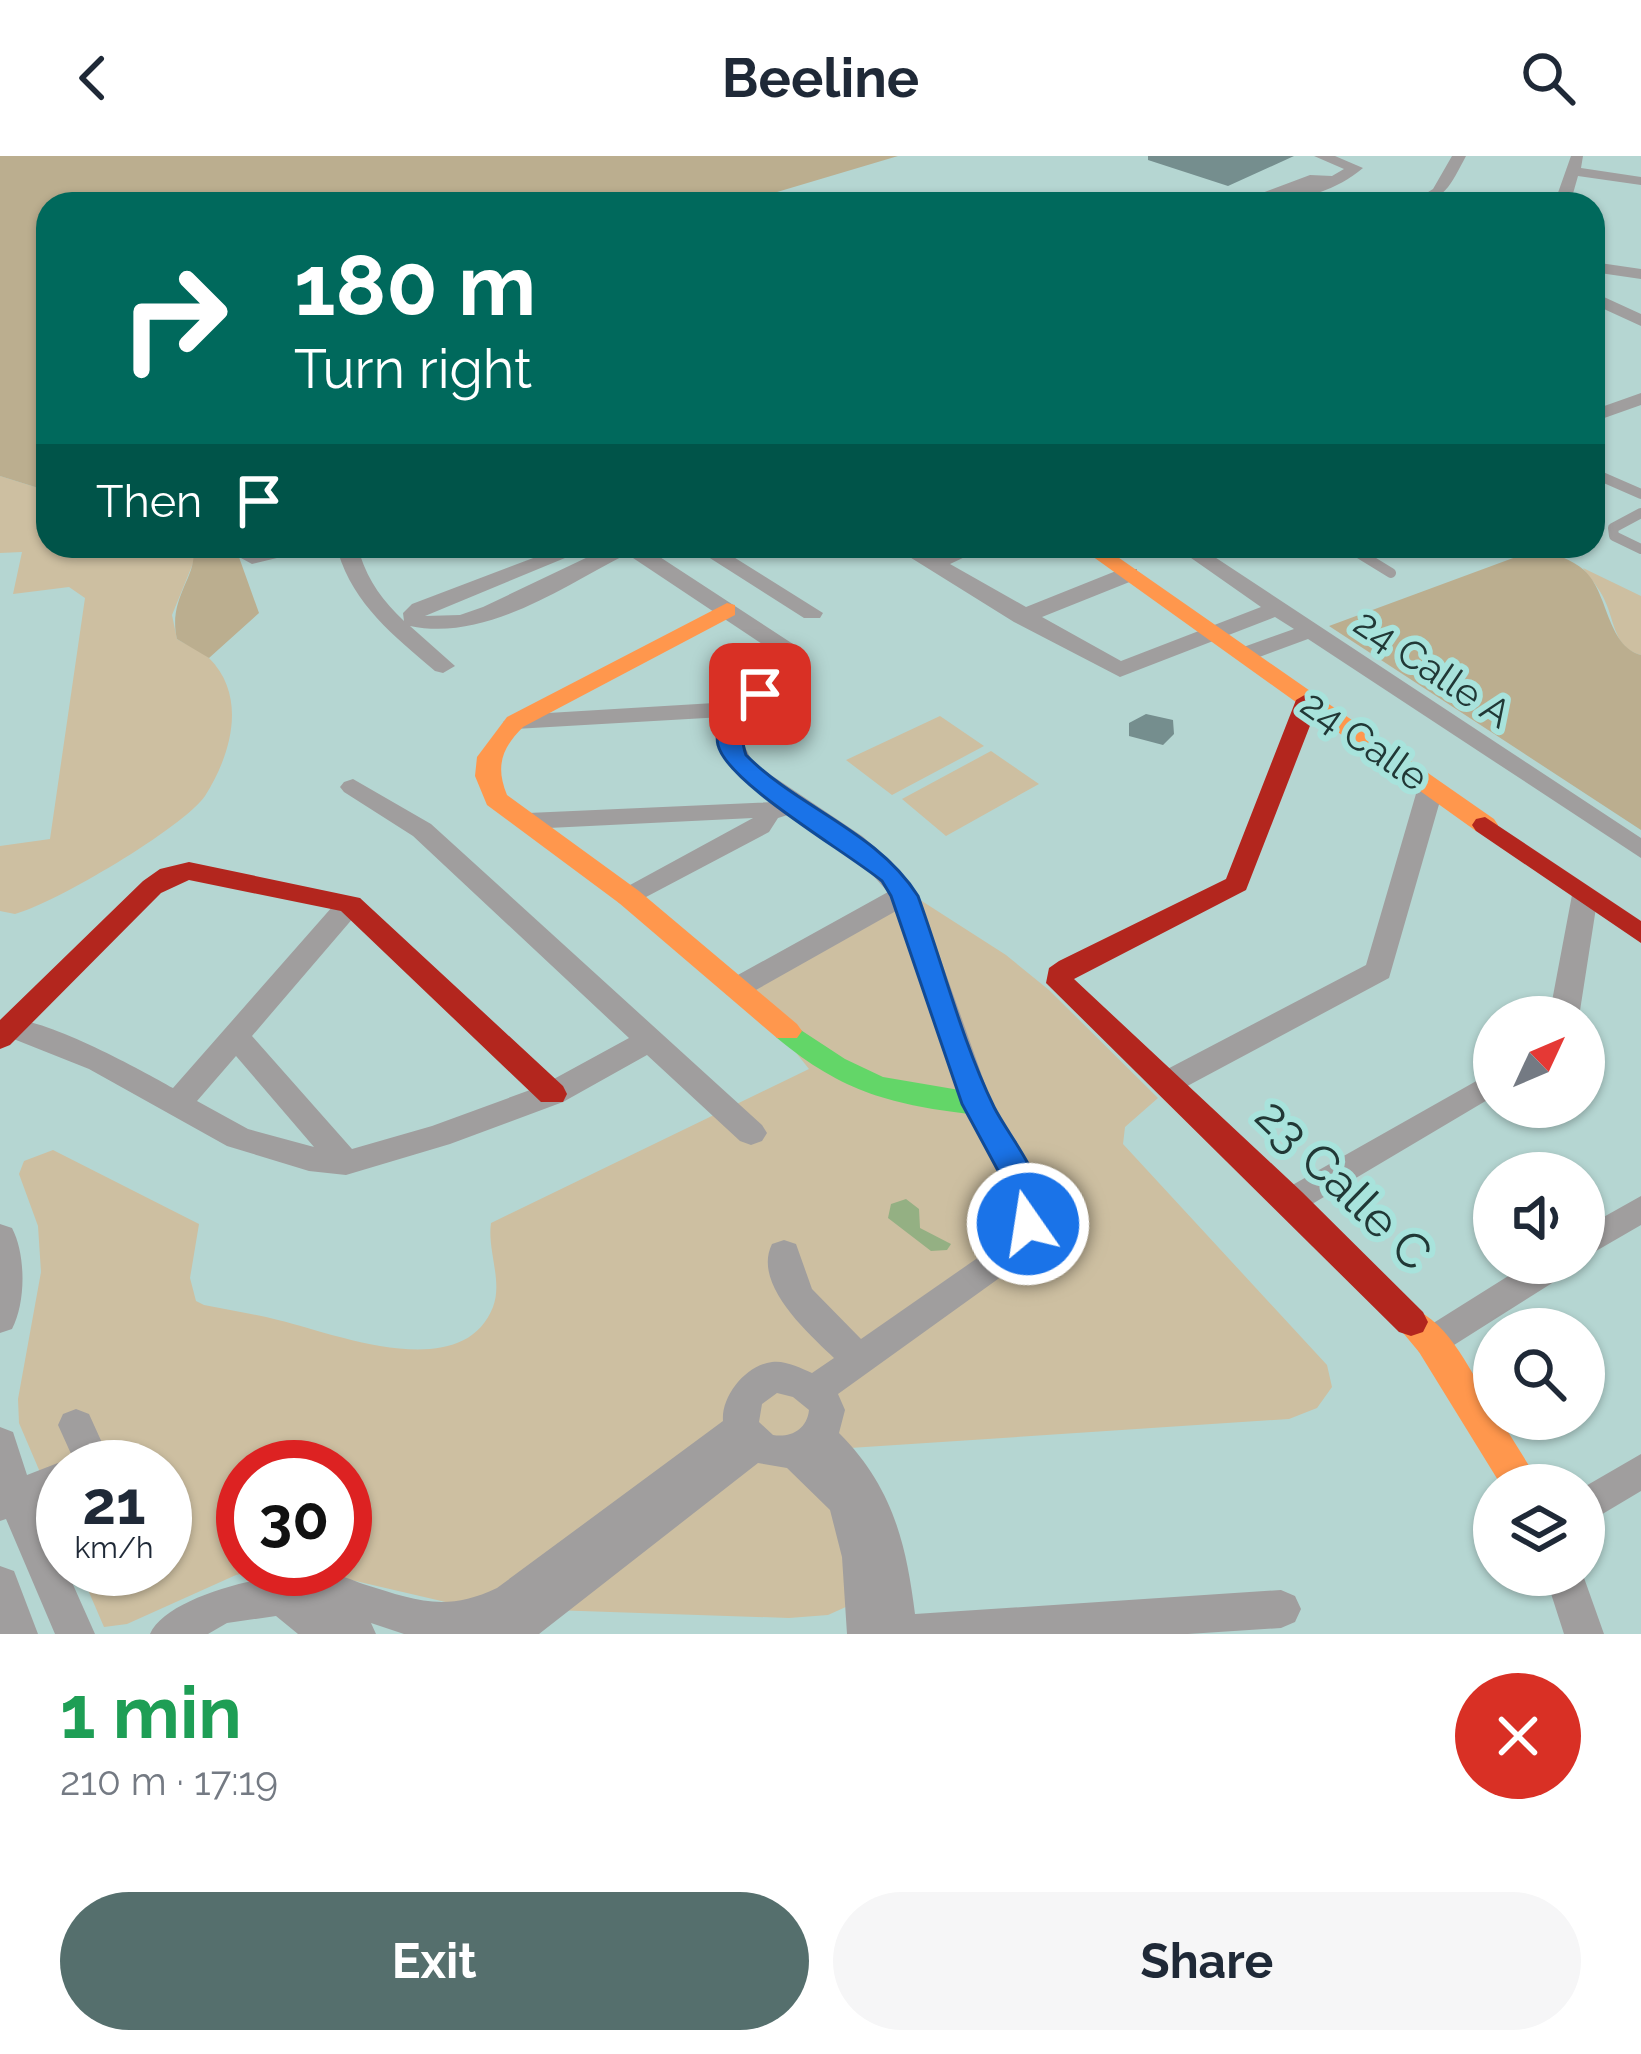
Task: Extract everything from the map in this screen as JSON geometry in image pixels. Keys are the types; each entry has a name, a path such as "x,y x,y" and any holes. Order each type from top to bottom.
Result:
{"street":[{"path":"1297,192 1334,181 1356,168 1322,156"},
{"path":"1439,192 1459,156"},
{"path":"1575,164 1641,181"},
{"path":"1605,269 1641,274"},
{"path":"1605,302 1635,315"},
{"path":"1605,412 1641,399"},
{"path":"351,558 358,582 376,606 443,666"},
{"path":"553,558 420,609 414,613 415,621 428,626 460,624 602,558"},
{"path":"515,722 737,709 794,668 794,659 647,558"},
{"path":"668,571 690,558"},
{"path":"721,558 812,614"},
{"path":"921,558 1120,670 1278,608"},
{"path":"931,564 947,558"},
{"name":"24 Calle","path":"1106,558 1641,934"},
{"name":"24 Calle A","path":"1204,558 1641,850"},
{"path":"1022,616 1130,574"},
{"path":"727,610 515,722 497,736 482,768 496,799 629,897 834,1071 859,1084 905,1097 977,1104"},
{"path":"1246,654 1312,630"},
{"name":"23 Calle C","path":"1308,700 1237,884 1069,968 1059,975 1060,983 1292,1201 1431,1342 1509,1464"},
{"path":"737,709 728,740 735,757 752,775 891,875 904,896 977,1104 1025,1191 1028,1224 1012,1252 816,1390"},
{"path":"353,787 422,830 751,1133"},
{"path":"1167,1083 1379,971 1431,787"},
{"path":"528,821 741,808 769,812 798,804"},
{"path":"629,897 760,826 769,812"},
{"path":"5,1032 169,875 207,873 350,904 552,1094"},
{"path":"1568,996 1585,895"},
{"path":"737,988 904,896"},
{"path":"176,1104 350,904"},
{"path":"5,1032 70,1047 238,1138 309,1160 346,1162 439,1136 552,1094 648,1041"},
{"path":"236,1037 346,1162"},
{"path":"1292,1201 1473,1094"},
{"path":"1605,1232 1641,1209"},
{"path":"0,1237 5,1279 0,1319"},
{"path":"784,1253 784,1273 793,1293 859,1360"},
{"path":"1431,1342 1523,1284"},
{"path":"772,1377 784,1377 816,1390 825,1404 826,1421 807,1444 774,1453 747,1437 738,1407 750,1388 772,1377"},
{"path":"76,1425 79,1440"},
{"path":"291,1616 328,1591 429,1623 476,1619 511,1601 747,1437"},
{"path":"508,1634 747,1437"},
{"path":"0,1443 8,1501 74,1634"},
{"path":"807,1444 846,1501 861,1557 867,1634"},
{"path":"807,1444 870,1492 885,1534 900,1634 1281,1609"},
{"path":"1605,1494 1641,1471"},
{"path":"8,1501 36,1490"},
{"path":"0,1584 18,1634"},
{"path":"1571,1596 1584,1634"},
{"path":"170,1634 221,1605 291,1616 356,1634"}],"lane":[{"path":"1605,478 1641,494"},
{"path":"1641,513 1613,527 1614,536 1641,549"},
{"path":"1367,558 1391,572"}],"shaded area":[{"path":"0,156 898,156 777,192 36,192 36,487 0,476"},
{"path":"0,476 36,487 36,558 195,558 172,615 177,639 209,658 221,673 232,708 222,763 192,810 117,863 15,914 0,911 0,846 50,839 85,598 69,587 13,594 22,552 0,553"},
{"path":"194,558 239,558 259,613 209,658 177,639 176,610"},
{"path":"1513,558 1569,560 1592,580 1621,641 1641,655 1641,830 1329,626"},
{"path":"1583,568 1641,596 1641,655 1620,640 1603,597"},
{"path":"940,716 984,746 892,795 846,760"},
{"path":"991,751 1039,784 946,836 902,799"},
{"path":"914,896 1006,955 1049,990 1158,1098 1125,1127 1123,1144 1327,1365 1332,1387 1317,1408 1289,1419 850,1448 839,1524 848,1606 828,1615 789,1618 467,1607 372,1585 372,1440 216,1440 216,1584 192,1595 192,1440 36,1440 36,1463 19,1423 18,1399 41,1272 38,1226 19,1174 24,1161 53,1150 199,1224 190,1278 196,1301 204,1305 394,1348 454,1344 477,1331 493,1307 491,1223 809,1069 747,991"},
{"path":"906,1199 919,1209 920,1228 951,1244 947,1250 931,1251 888,1218 891,1204"},
{"path":"91,1596 189,1596 127,1624 104,1627"}],"building":[{"path":"1148,156 1294,156 1228,186 1148,160"},
{"path":"1146,714 1173,720 1174,734 1163,745 1129,736 1129,723"}],"traffic: fast":[{"path":"787,1031 834,1067 874,1086 977,1104"}],"traffic: slow":[{"path":"1105,558 1485,825"},
{"path":"727,610 515,722 493,748 488,776 496,799 629,897 787,1031"},
{"path":"1411,1322 1431,1342 1509,1464"}],"traffic: jam":[{"path":"1308,700 1237,884 1069,968 1059,975 1060,983 1291,1201 1411,1322"},
{"path":"1485,825 1641,934"},
{"path":"0,1038 152,887 169,875 189,871 350,904 552,1094"}],"route":[{"path":"760,694 737,709 728,740 735,757 752,775 891,875 915,917 977,1104 1025,1191 1028,1224"}]}
